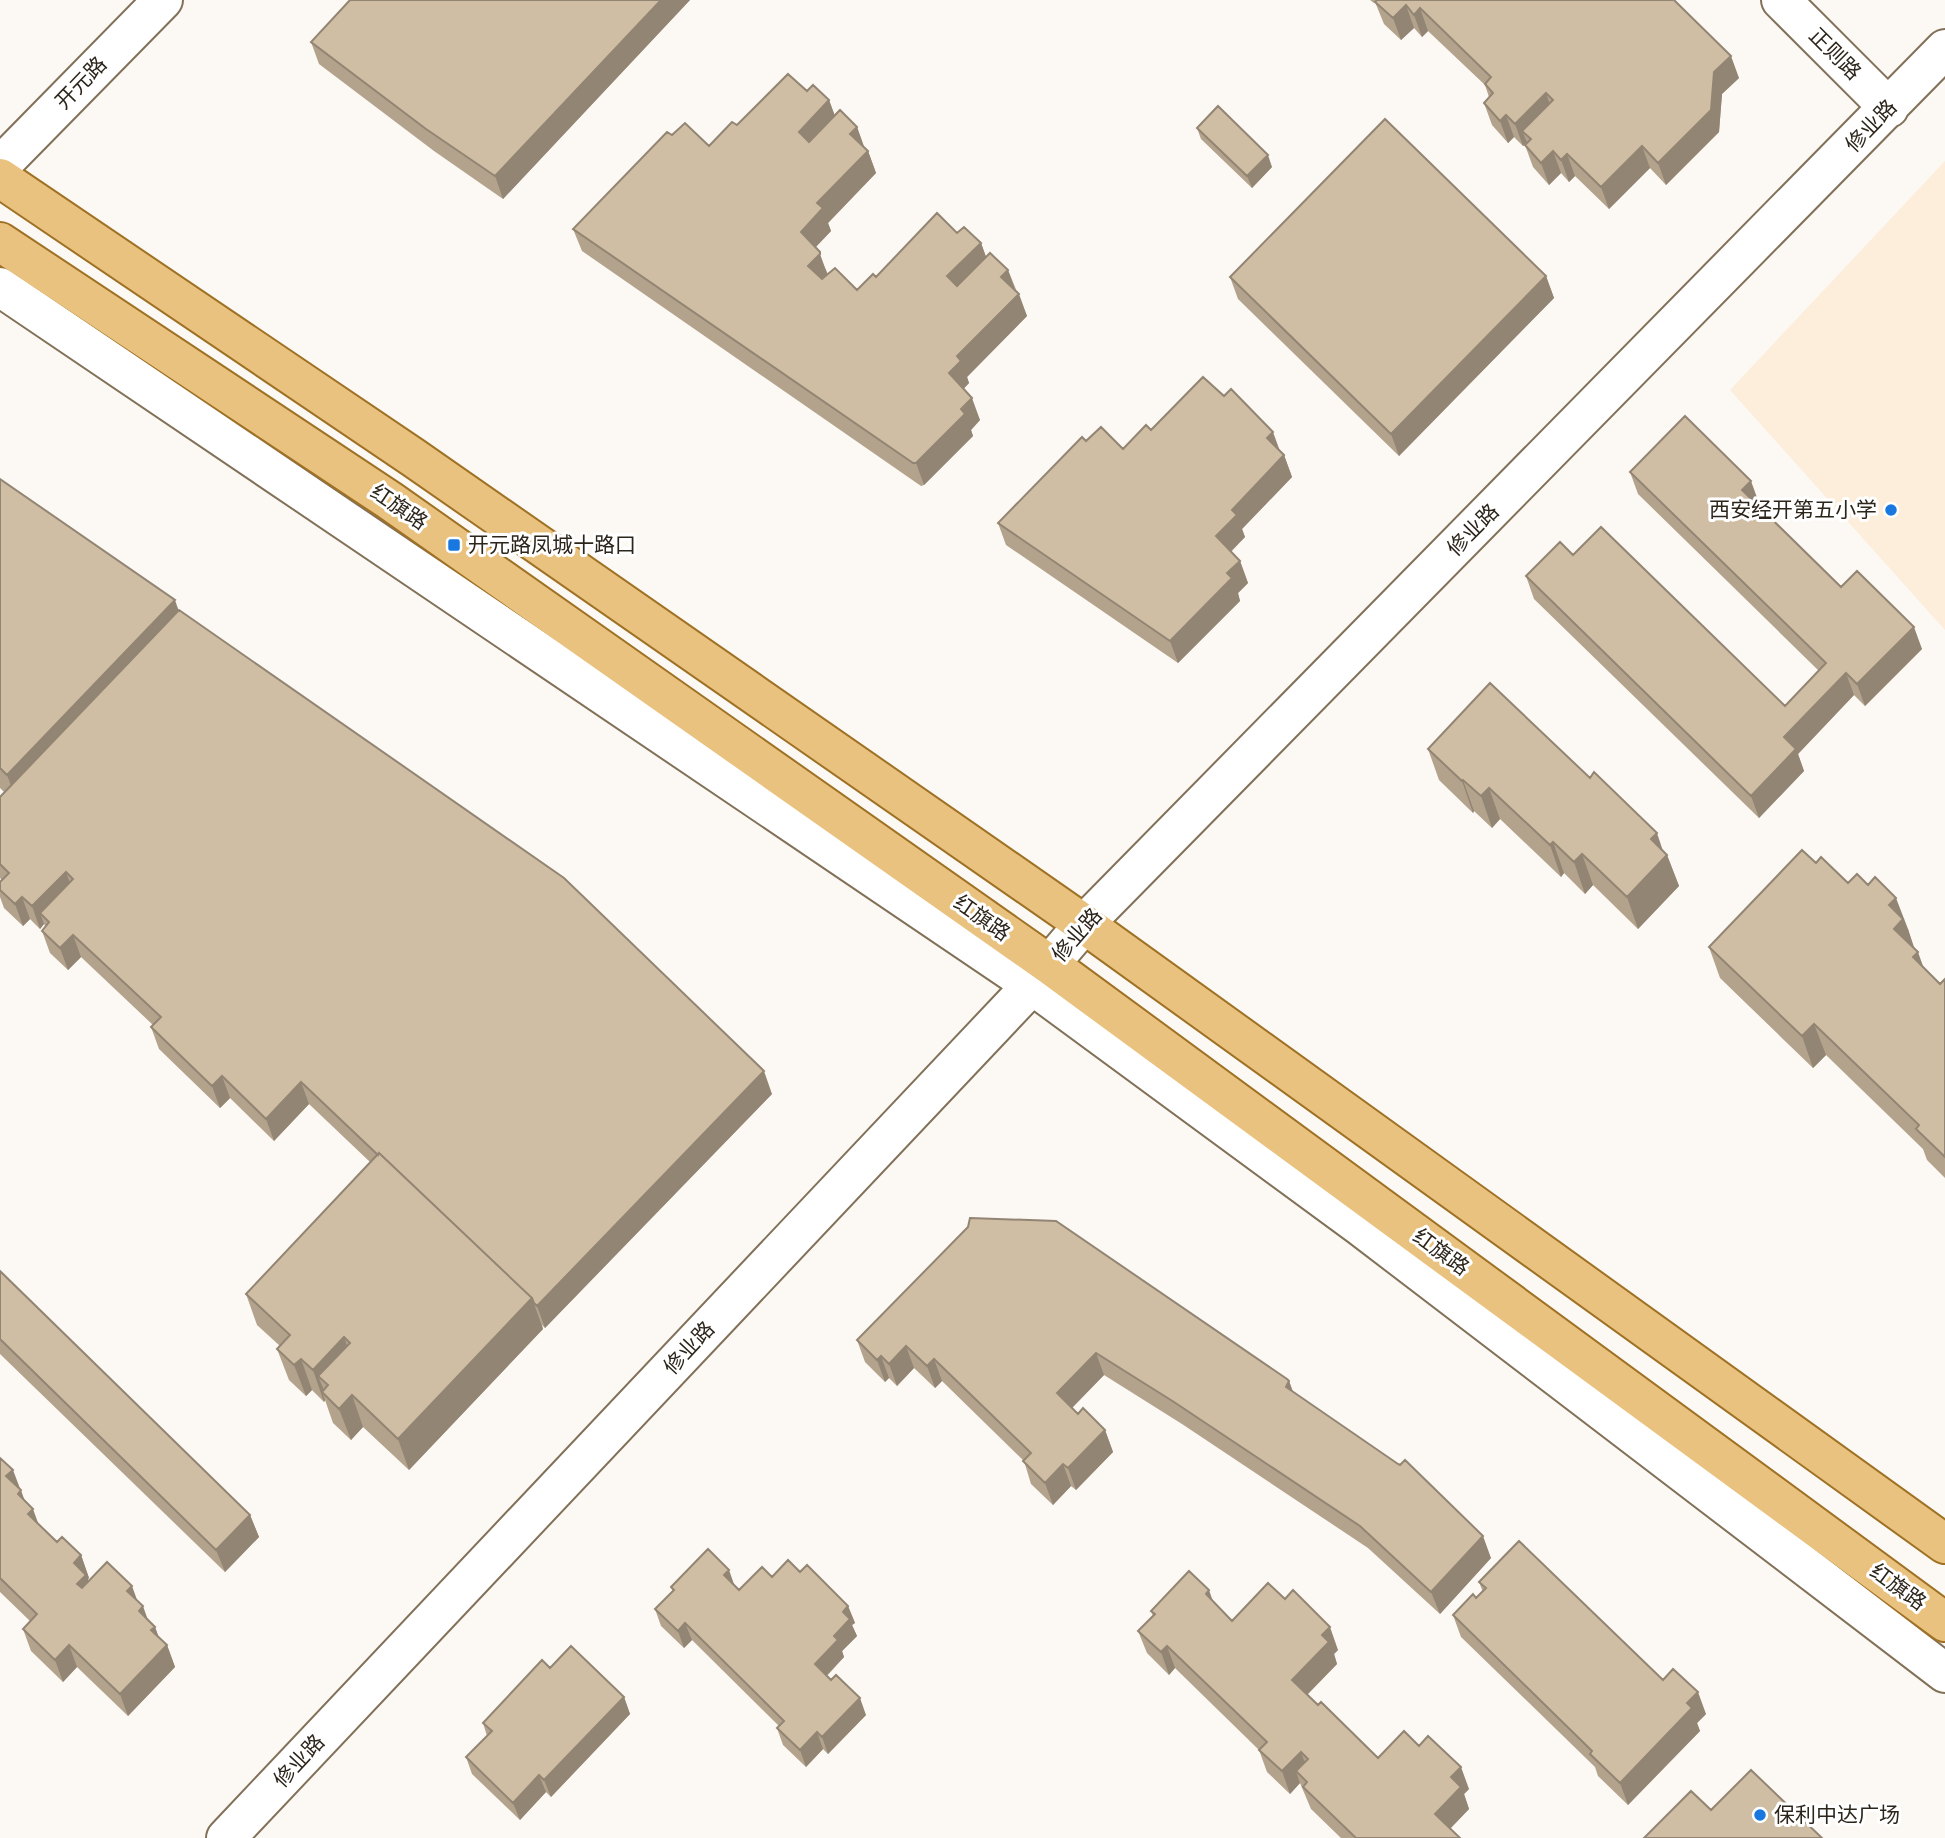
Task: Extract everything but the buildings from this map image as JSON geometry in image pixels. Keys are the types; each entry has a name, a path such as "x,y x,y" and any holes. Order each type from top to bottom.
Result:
{"main road":[{"path":"0,177 414,458 1084,923 1945,1544"},
{"name":"红旗路","path":"0,242 389,500 1041,975 1945,1622"}],"street":[{"name":"开元路","path":"0,166 163,0"},
{"name":"正则路","path":"1781,0 1889,108"},
{"name":"修业路","path":"226,1838 1041,975 1084,923 1945,49"},
{"path":"0,287 1041,975 1360,1226 1945,1673"}],"shaded area":[{"name":"西安经开第五小学","path":"1945,161 1945,630 1730,390"}],"place":[{"name":"西安经开第五小学","path":"1891,510"},
{"name":"开元路凤城十路口","path":"454,545"},
{"name":"保利中达广场","path":"1760,1815"}]}
